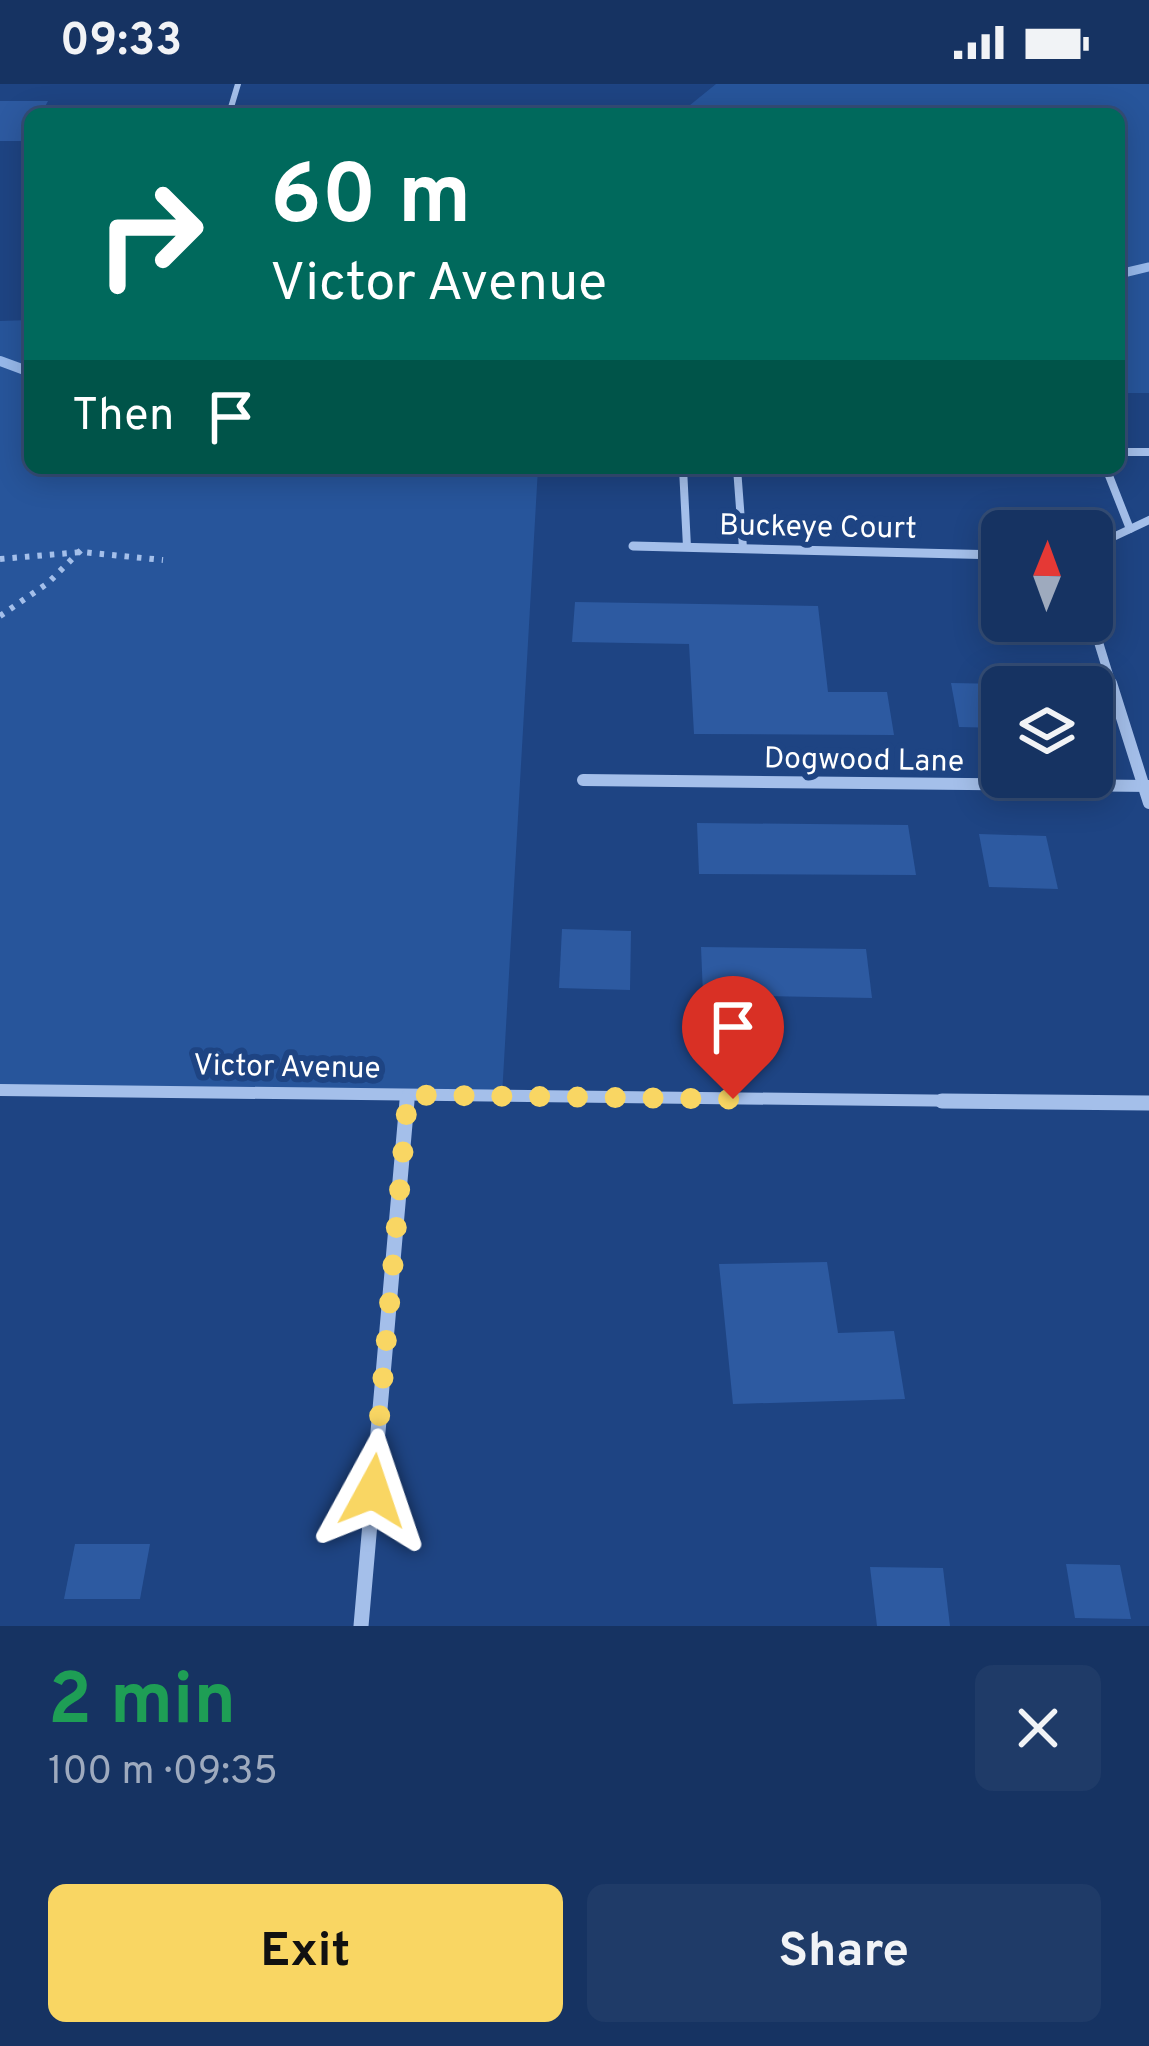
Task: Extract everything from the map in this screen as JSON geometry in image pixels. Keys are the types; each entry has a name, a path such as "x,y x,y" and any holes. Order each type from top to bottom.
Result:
{"street":[{"name":"Buckeye Court","path":"633,546 981,554"},
{"path":"1099,642 1149,803"},
{"name":"Dogwood Lane","path":"583,780 1146,786"},
{"name":"Victor Avenue","path":"0,1090 1149,1103"},
{"path":"362,1626 408,1095"}],"lane":[{"path":"683,474 687,547"},
{"path":"737,474 743,548"},
{"path":"1108,474 1130,529"},
{"path":"1113,537 1149,520"}],"path":[{"path":"0,559 81,550 163,560"},
{"path":"0,616 48,584 81,550"}],"shaded area":[{"path":"716,84 1149,84 1149,393 1125,393 1125,108 686,108"},
{"path":"24,320 24,474 538,474 502,1096 0,1090 0,321"}],"building":[{"path":"0,101 48,101 44,108 24,108 24,141 0,141"},
{"path":"575,602 818,606 828,692 887,692 894,735 694,734 689,644 572,642"},
{"path":"951,683 981,684 981,728 959,727"},
{"path":"697,823 908,825 916,875 699,874"},
{"path":"979,834 1046,836 1058,889 989,887"},
{"path":"562,929 631,931 630,990 559,988"},
{"path":"701,947 866,949 872,998 703,995"},
{"path":"827,1262 838,1333 894,1331 905,1399 733,1404 719,1264"},
{"path":"75,1544 150,1544 140,1599 64,1599"},
{"path":"1066,1564 1120,1565 1131,1619 1075,1618"},
{"path":"870,1567 943,1568 950,1626 877,1626"}],"waterway":[{"path":"1125,273 1149,267"},
{"path":"0,361 24,370"}],"route":[{"path":"373,1491 408,1095 733,1099"}]}
